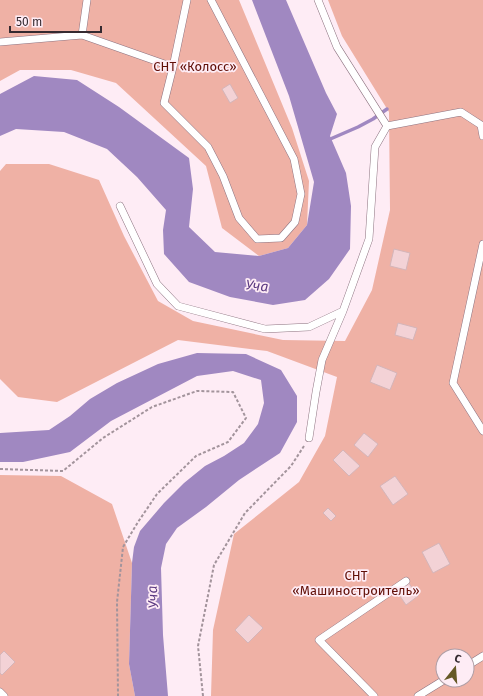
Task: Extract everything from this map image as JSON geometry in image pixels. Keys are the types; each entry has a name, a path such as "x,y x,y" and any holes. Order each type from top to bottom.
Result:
{"lane":[{"path":"82,35 87,0"},
{"path":"187,0 164,103 208,147 223,176 239,218 257,239 281,238 295,222 301,194 294,158 211,0"},
{"path":"318,0 337,47 387,126"},
{"path":"0,42 82,35 173,67"},
{"path":"310,438 322,360 343,311 369,239 375,147 387,126 461,112 481,125 483,136"},
{"path":"120,206 157,284 178,306 265,329 309,327 343,311"},
{"path":"483,244 453,382 483,431"},
{"path":"374,696 319,640 406,581"},
{"path":"418,696 435,686"},
{"path":"0,692 4,696"}],"path":[{"path":"0,469 63,471 103,438 152,407 197,391 233,392 246,418 228,442 196,456 157,494 123,547 118,602 118,696"},
{"path":"203,696 198,646 214,565 245,513 291,466 310,438"}],"green space":[{"name":"СНТ «Колосс»","path":"0,0 239,0 292,128 309,181 307,225 288,248 259,256 222,228 206,166 116,83 71,70 20,70 0,81"},
{"name":"СНТ «Машиностроитель»","path":"328,0 483,0 483,696 211,696 213,630 234,534 299,482 325,436 337,377 267,351 178,340 57,402 18,397 0,379 0,171 6,164 49,164 99,180 124,236 158,301 193,321 283,340 345,341 372,290 390,210 389,112 342,36"},
{"path":"0,475 61,476 112,504 132,563 129,664 135,696 0,696"}],"water":[{"name":"Уча","path":"252,0 286,0 326,93 337,114 330,136 346,173 351,206 350,249 329,279 305,300 273,305 230,297 189,282 164,254 163,230 166,210 137,177 107,149 64,132 16,129 0,136 0,94 34,76 77,80 119,107 189,158 193,189 189,227 215,252 259,256 288,248 307,225 314,182 289,96"},
{"name":"Уча","path":"197,353 246,354 281,370 297,396 297,422 280,453 239,480 177,528 166,544 161,568 163,635 168,696 135,696 129,664 132,563 134,547 140,531 164,503 184,483 205,466 244,443 258,424 264,403 261,380 233,371 197,376 111,421 70,452 23,462 0,462 0,433 49,430 70,416 90,399 117,383 158,364"}],"building":[{"path":"230,84 238,98 230,103 222,89"},
{"path":"394,249 410,253 406,270 390,266"},
{"path":"398,323 417,328 413,340 395,335"},
{"path":"377,365 397,373 390,390 370,382"},
{"path":"364,433 378,444 368,457 354,445"},
{"path":"343,450 360,466 349,476 333,460"},
{"path":"395,476 408,494 393,505 380,486"},
{"path":"328,508 336,516 331,521 323,513"},
{"path":"439,543 450,564 433,573 422,552"},
{"path":"408,582 418,596 406,605 396,590"},
{"path":"249,615 263,628 248,643 235,630"},
{"path":"4,651 15,662 2,675 0,673 0,655"}],"waterway":[{"path":"328,140 358,127 387,109"}]}
